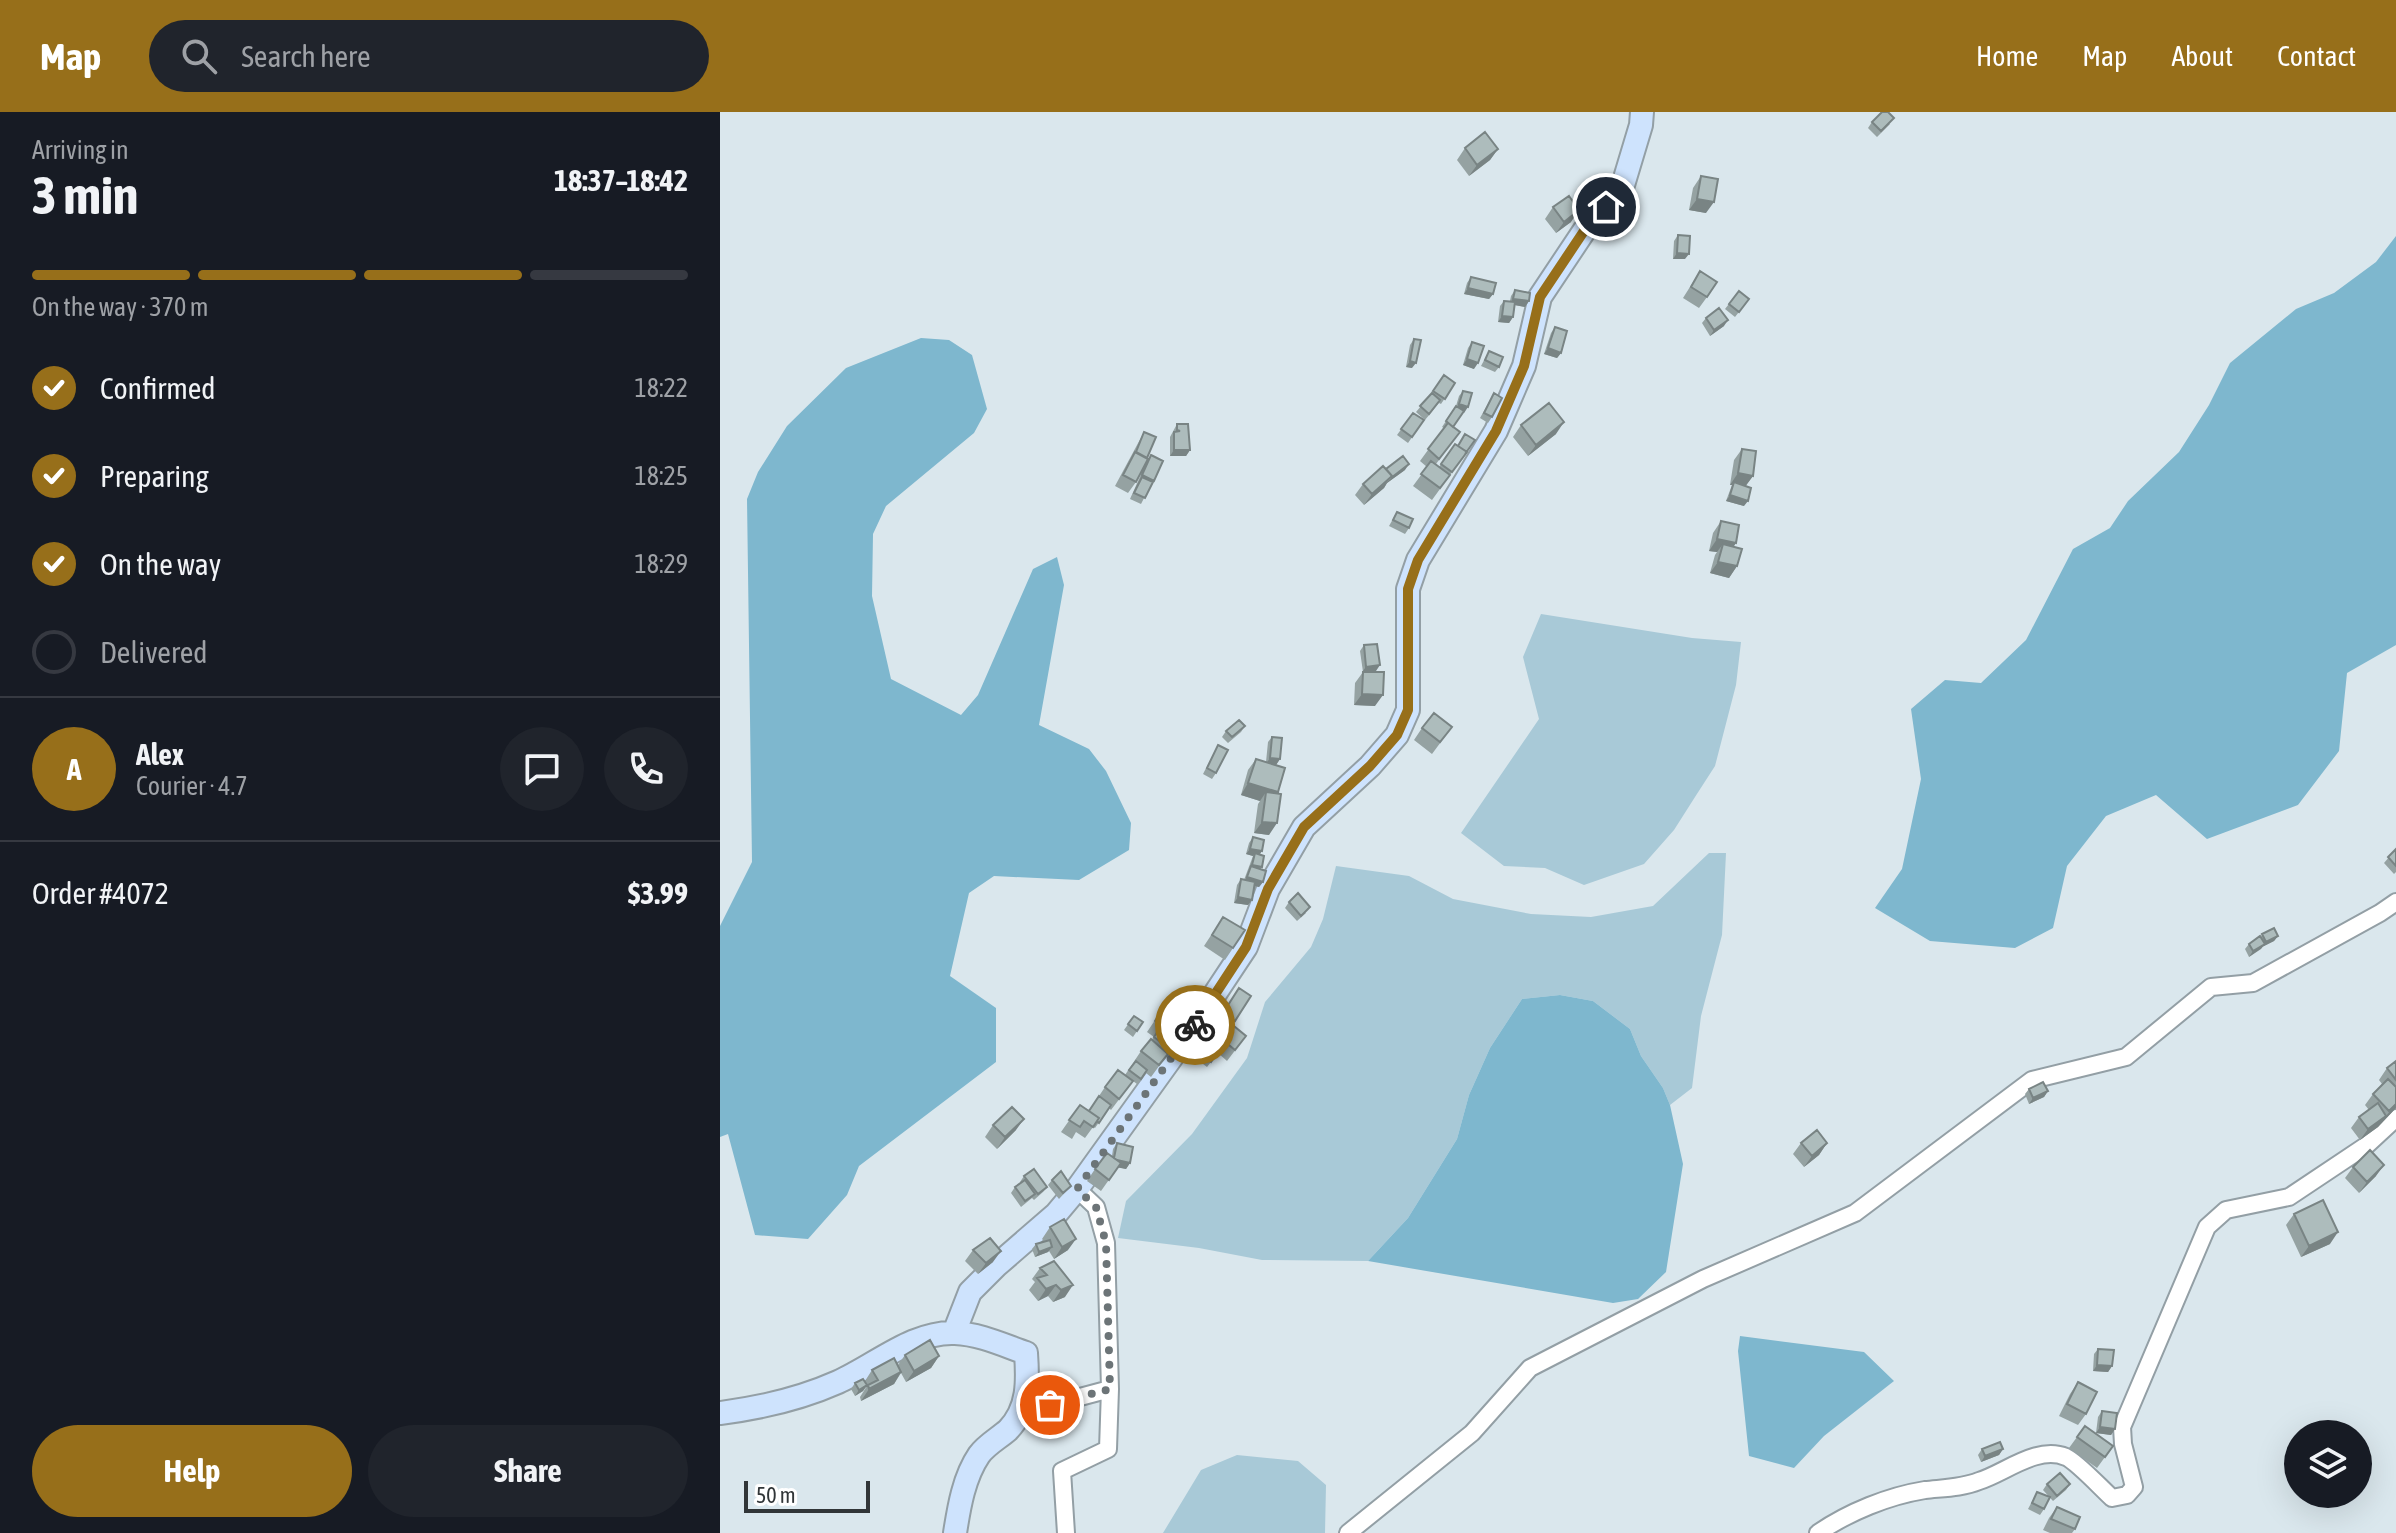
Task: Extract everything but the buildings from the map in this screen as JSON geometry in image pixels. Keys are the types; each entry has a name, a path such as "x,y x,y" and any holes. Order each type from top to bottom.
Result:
{"main road":[{"path":"954,1333 970,1292 1056,1214 1189,1033 1246,947 1268,889 1304,827 1370,766 1397,735 1408,710 1408,589 1418,560 1496,431 1524,366 1540,297 1584,231 1623,185 1642,112"},
{"path":"720,1413 786,1400 836,1383 921,1337 954,1333 982,1337 1026,1353 1027,1395 1020,1413 1010,1427 979,1455 960,1499 955,1533"}],"street":[{"path":"1348,1533 1472,1433 1530,1368 1703,1279 1855,1213 2032,1080 2126,1057 2211,987 2253,983 2396,902"},
{"path":"1818,1533 1856,1511 1925,1490 1944,1490 1979,1481 2045,1454 2066,1458 2112,1498 2127,1495 2134,1487 2122,1427 2207,1227 2226,1210 2289,1197 2367,1145 2396,1118"},
{"path":"1066,1533 1062,1471 1108,1449 1110,1389 1106,1243 1096,1207 1077,1189"},
{"path":"1020,1413 1110,1389"}],"shaded area":[{"path":"2396,236 2396,645 2347,673 2339,751 2298,805 2207,839 2156,795 2106,816 2067,866 2053,928 2015,948 1930,941 1875,908 1902,869 1921,779 1911,709 1945,680 1981,683 2026,640 2073,549 2110,528 2128,501 2179,452 2209,405 2230,363 2296,309 2334,293 2376,262"},
{"path":"921,338 949,340 972,355 987,409 974,433 886,506 873,534 872,596 891,679 961,715 978,695 1033,569 1057,557 1064,585 1039,725 1089,749 1106,771 1131,823 1129,850 1079,880 994,876 969,893 950,976 996,1008 996,1062 859,1166 847,1195 808,1239 755,1235 728,1134 720,1137 720,926 752,862 747,499 758,472 787,426 846,368"},
{"path":"1541,614 1692,638 1741,642 1736,685 1715,766 1674,830 1644,864 1584,885 1545,868 1504,866 1461,833 1539,719 1523,657"},
{"path":"1709,853 1726,853 1722,935 1701,1016 1692,1088 1670,1105 1663,1088 1641,1056 1630,1029 1593,1001 1560,995 1522,999 1490,1048 1469,1095 1457,1139 1408,1218 1368,1261 1262,1260 1118,1238 1126,1201 1192,1134 1247,1058 1265,1002 1311,947 1323,919 1336,866 1409,876 1453,899 1531,914 1591,917 1653,906"},
{"path":"1560,995 1593,1001 1630,1029 1641,1056 1663,1088 1670,1105 1683,1164 1666,1272 1638,1299 1613,1303 1368,1261 1408,1218 1457,1139 1469,1095 1490,1048 1522,999"},
{"path":"1740,1336 1864,1352 1894,1381 1824,1436 1794,1468 1749,1456 1738,1351"},
{"path":"1237,1455 1298,1461 1326,1485 1325,1533 1163,1533 1201,1470"}],"way so far":[{"path":"1050,1405 1110,1389 1106,1243 1096,1207 1077,1189 1195,1025"}],"route":[{"path":"1195,1025 1246,947 1268,889 1304,827 1370,766 1397,735 1408,710 1408,589 1418,560 1496,431 1524,366 1540,297 1584,231 1606,207"}]}
